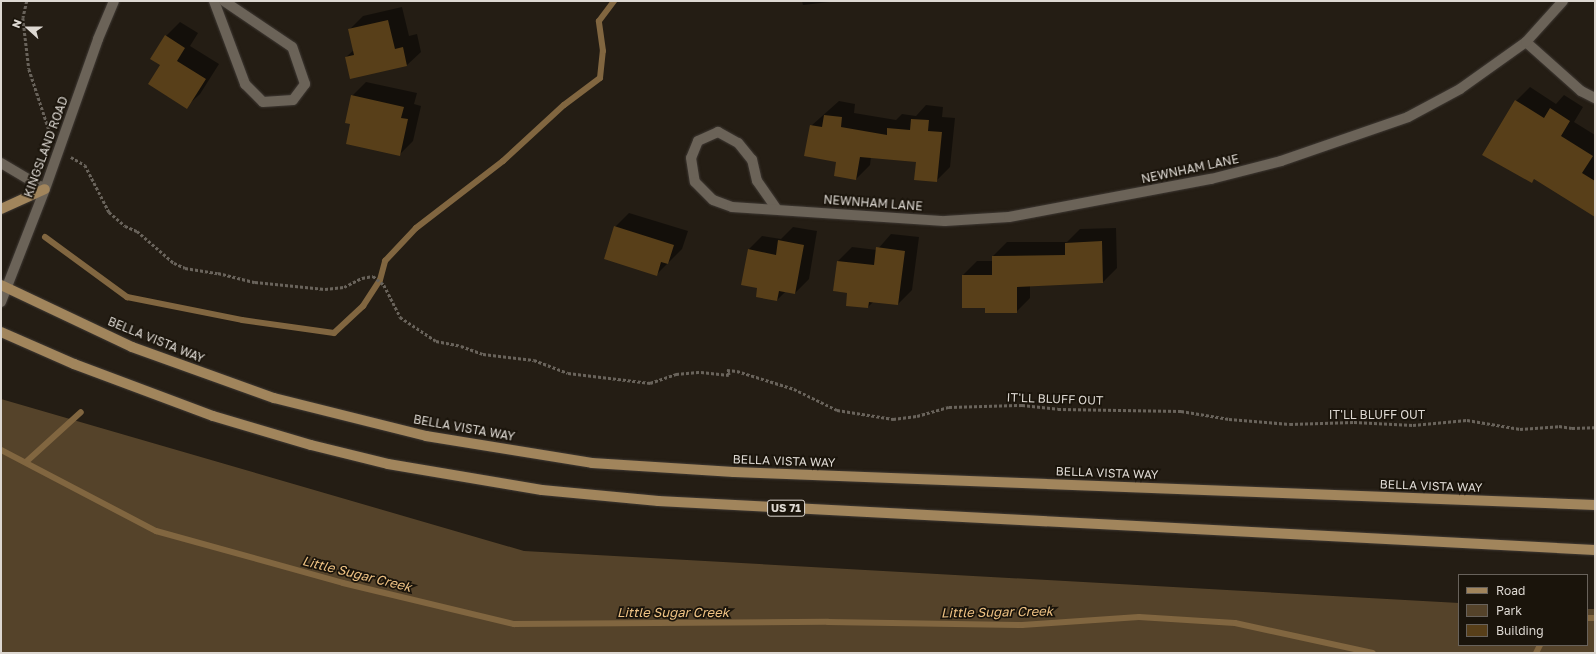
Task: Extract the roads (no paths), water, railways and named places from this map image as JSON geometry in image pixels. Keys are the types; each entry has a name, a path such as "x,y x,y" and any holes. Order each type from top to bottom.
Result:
{"main road":[{"path":"1,209 45,190"},
{"name":"BELLA VISTA WAY","path":"4,286 132,347 274,398 426,436 592,463 734,472 1595,505"},
{"name":"US 71","path":"1,332 74,364 206,414 289,439 388,464 542,490 658,501 1595,550"}],"street":[{"name":"KINGSLAND ROAD","path":"1,302 4,286 45,190 98,39 114,1"},
{"path":"214,1 245,84 263,102 293,100 305,84 292,47 224,1"},
{"name":"NEWNHAM LANE","path":"776,208 757,181 752,160 738,143 718,132 698,141 691,158 695,182 713,200 732,207 776,208 945,221 1009,217 1211,179 1281,162 1408,118 1460,89 1526,42 1563,1"},
{"path":"1526,42 1581,91 1595,98"},
{"path":"1,163 45,190"}],"waterway":[{"path":"45,237 127,297 242,320 334,333 363,306 380,280 385,261 416,228 503,161 564,105 600,78 603,51 599,21 614,1"},
{"path":"26,462 81,412"},
{"name":"Little Sugar Creek","path":"1,450 156,531 343,583 514,624 828,622 1022,625 1139,617 1235,623 1373,653"},
{"path":"1588,618 1595,618"},
{"path":"1536,653 1540,646"}]}
